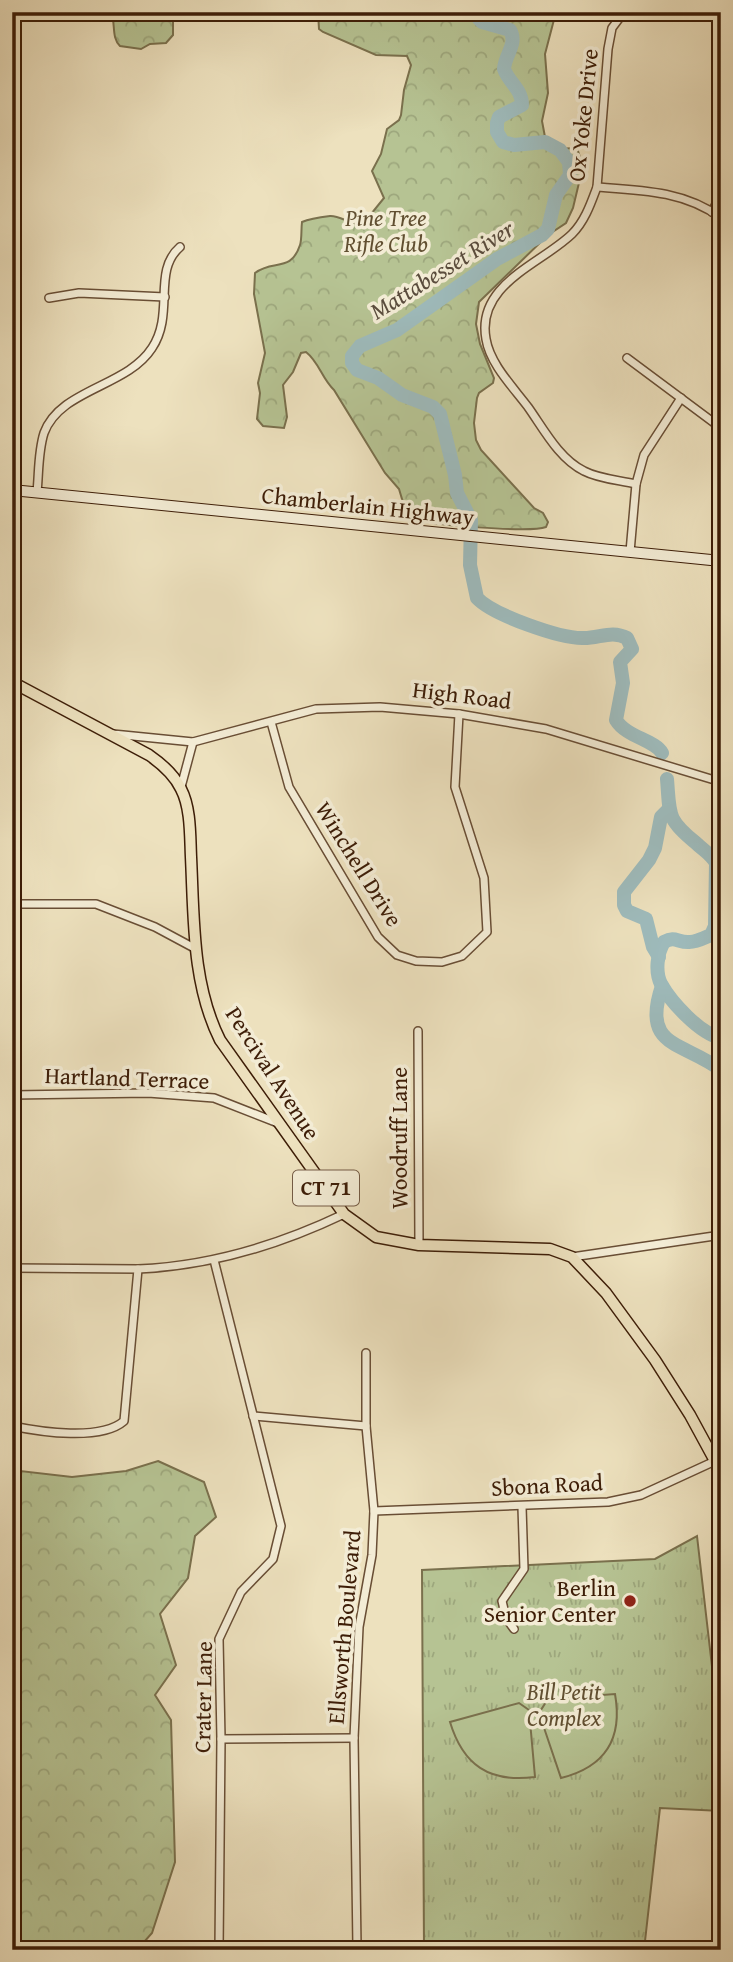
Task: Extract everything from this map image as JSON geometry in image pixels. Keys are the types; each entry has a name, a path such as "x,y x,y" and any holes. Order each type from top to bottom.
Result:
{"main road":[{"name":"Chamberlain Highway","path":"12,490 721,561"},
{"name":"High Road","path":"12,682 108,733"},
{"name":"Percival Avenue","path":"108,733 163,765 181,788 190,835 196,949 203,999 211,1021 220,1040 344,1214 376,1237 419,1245 550,1249 572,1256"},
{"path":"572,1256 606,1293 654,1360 690,1415 721,1472"}],"street":[{"name":"Ox Yoke Drive","path":"624,12 612,28 608,49 597,187 591,205 574,232 498,290 487,316 486,340 493,358 506,378 559,450 572,463 584,472 636,484"},
{"path":"597,187 659,192 721,218"},
{"path":"712,212 721,194"},
{"path":"37,492 41,443 48,424 61,409 127,372 147,356 159,336 163,323 166,267 180,247"},
{"path":"49,298 79,293 165,297"},
{"path":"627,358 721,428"},
{"path":"630,552 636,484 644,455 681,398"},
{"name":"High Road","path":"108,733 193,741 316,709 380,707 459,714 545,729 721,782"},
{"name":"Winchell Drive","path":"271,722 289,787 378,937 397,955 416,961 442,962 462,956 487,932 484,878 455,787 459,714"},
{"path":"181,788 193,741"},
{"path":"12,904 96,904 155,927 196,949"},
{"name":"Woodruff Lane","path":"418,1031 419,1245"},
{"name":"Hartland Terrace","path":"12,1095 148,1093 214,1098 279,1124"},
{"path":"12,1268 138,1269 186,1265 253,1250 344,1214"},
{"path":"572,1256 721,1235"},
{"name":"Crater Lane","path":"214,1260 281,1526 273,1559 242,1592 219,1639 219,1950"},
{"path":"12,1426 32,1430 104,1432 124,1421 138,1269"},
{"name":"Ellsworth Boulevard","path":"357,1947 354,1738 359,1627 372,1555 374,1511 366,1426 366,1353"},
{"path":"253,1416 366,1426"},
{"name":"Sbona Road","path":"374,1511 608,1502 641,1495 715,1461"},
{"path":"514,1629 506,1618 502,1601 524,1569 522,1507"},
{"path":"221,1739 354,1738"}],"green space":[{"path":"111,12 173,12 173,35 166,43 150,44 141,49 120,46"},
{"name":"Pine Tree Rifle Club","path":"318,12 556,12 545,54 548,93 542,121 545,137 550,144 559,149 574,148 578,151 583,166 573,208 566,223 548,235 479,302 476,324 480,344 494,378 493,383 479,393 474,423 476,440 481,450 534,508 543,513 548,522 546,527 478,527 410,518 399,489 385,473 334,390 306,352 301,353 293,372 283,385 287,417 284,428 263,426 257,419 260,393 258,383 265,353 254,294 255,273 292,259 300,245 302,222 330,216 356,224 367,223 372,219 371,214 384,198 372,171 381,154 387,129 399,120 401,115 411,65 407,56 376,55 323,32 319,29"},
{"path":"158,1461 204,1482 216,1517 195,1536 188,1578 160,1614 176,1665 155,1695 171,1720 175,1862 152,1933 137,1950 12,1950 12,1470 72,1477 126,1471"},
{"name":"Bill Petit Complex","path":"697,1536 721,1745 721,1811 660,1808 644,1950 424,1950 422,1570 655,1559"},
{"path":"615,1694 616,1725 608,1749 589,1767 561,1778 539,1713 548,1699"},
{"path":"519,1703 529,1710 535,1777 504,1777 491,1774 470,1760 462,1750 450,1722"}],"waterway":[{"name":"Mattabesset River","path":"479,12 482,22 510,30 513,40 504,69 518,90 522,105 499,117 497,132 503,142 514,145 545,142 560,150 569,162 570,175 556,195 548,229 542,235 497,259 397,330 360,346 352,356 352,363 357,370 378,378 402,395 433,407 440,414 457,493 471,520 470,565 477,598 497,612 560,635 584,638 616,635 627,638 632,649 620,662 623,683 616,720 626,730 662,753"},
{"name":"Mattabesset River","path":"667,779 674,821 716,863 715,926 711,935 697,941 684,942 674,939 664,942 658,957 658,974 661,984 679,1008 704,1030 721,1038"},
{"name":"Mattabesset River","path":"659,957 653,947 646,919 627,911 624,892 649,860 655,848 661,817 668,810"},
{"name":"Mattabesset River","path":"662,986 657,1006 657,1021 661,1032 680,1047 721,1070"}],"place":[{"name":"Berlin Senior Center","path":"630,1601"}]}
